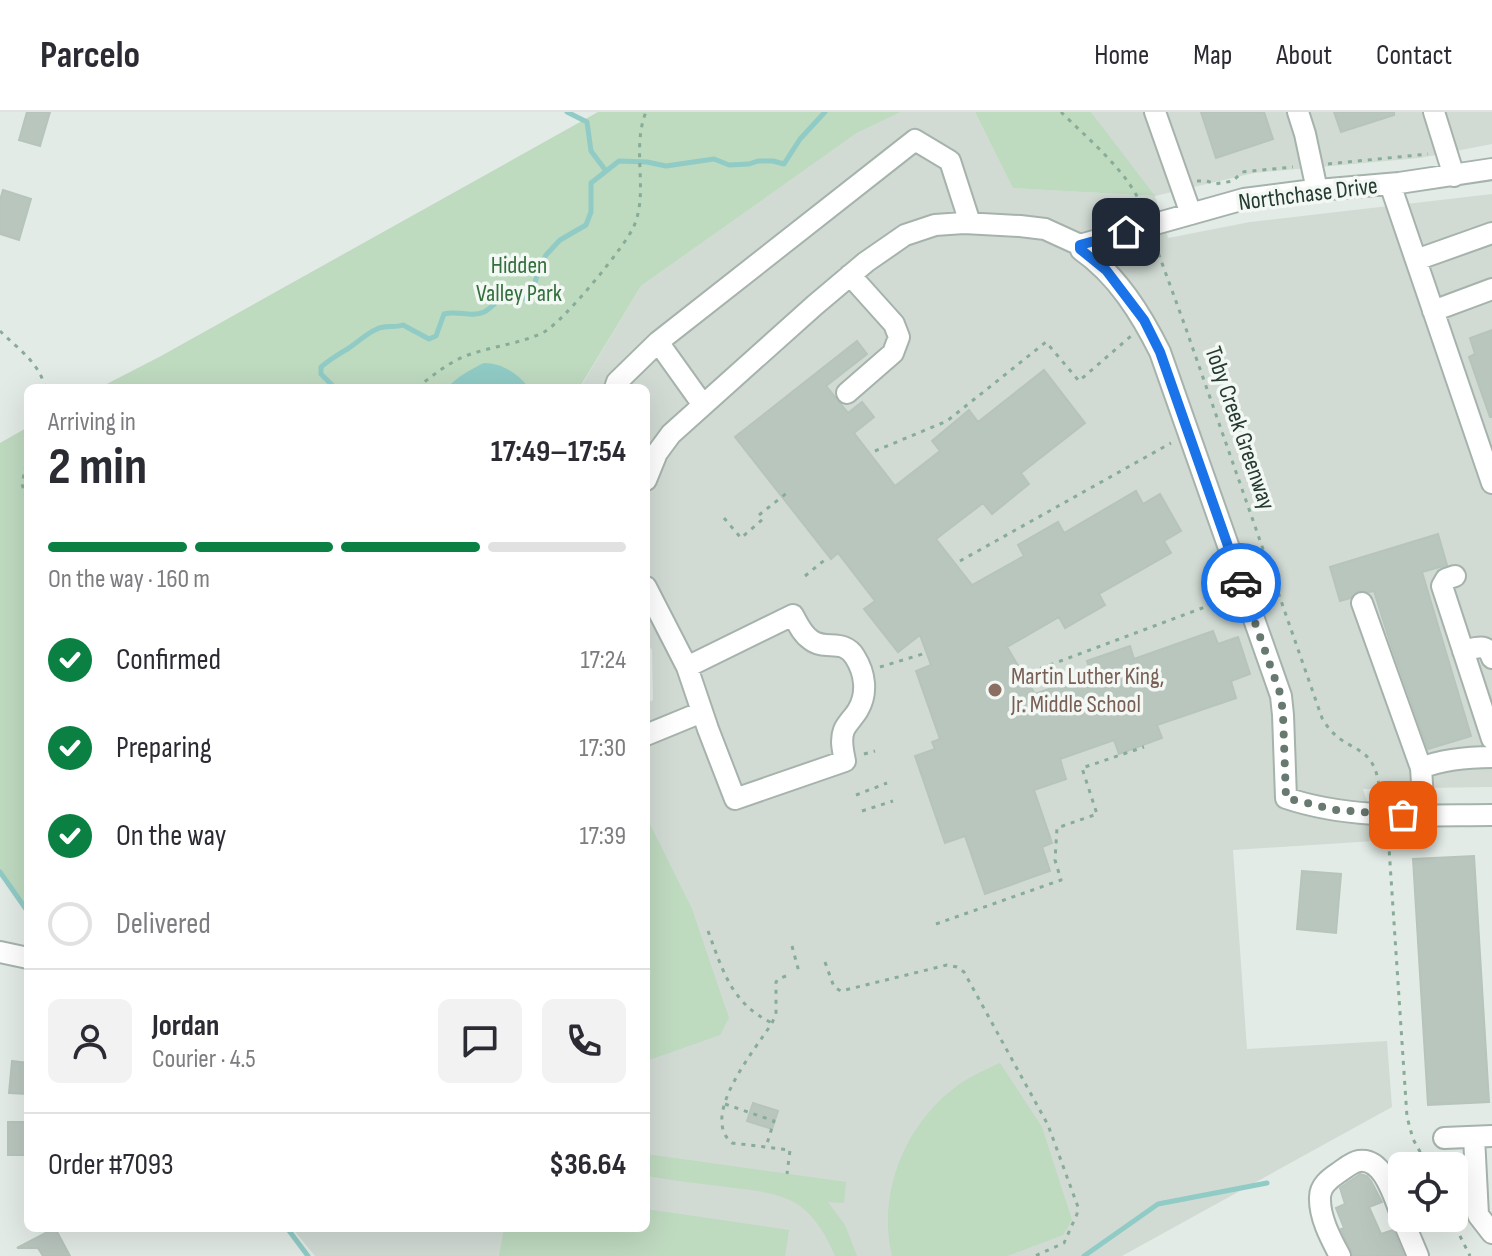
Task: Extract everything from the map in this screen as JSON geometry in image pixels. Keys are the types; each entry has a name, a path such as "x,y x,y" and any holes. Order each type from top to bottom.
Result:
{"street":[{"path":"1155,112 1191,214"},
{"path":"1298,112 1317,190"},
{"path":"1434,112 1454,176"},
{"path":"616,384 658,342 915,140 950,161 970,223"},
{"name":"Northchase Drive","path":"1080,245 1244,199 1390,184 1492,169"},
{"path":"1390,184 1492,483"},
{"path":"650,463 671,434 703,405 850,275 905,235 935,225 970,223 1045,229 1080,245 1081,250 1106,270 1144,320 1160,352 1277,685 1283,715 1287,799 1336,810 1381,814 1492,815"},
{"path":"1416,260 1492,233"},
{"path":"847,393 893,353 899,337 894,324 850,275"},
{"path":"1433,311 1492,289"},
{"path":"658,342 703,405"},
{"path":"1455,576 1444,581 1442,586 1492,739"},
{"path":"650,595 687,667 735,799 845,761 842,744 844,731 864,697 865,682 855,656 847,648 837,644 814,643 804,635 793,615 687,667"},
{"path":"1362,603 1421,768 1424,815"},
{"path":"1463,651 1483,647 1492,658"},
{"path":"650,733 702,712"},
{"path":"1421,768 1456,758 1492,757"},
{"path":"0,952 24,957"},
{"path":"1444,1138 1483,1136 1478,1215 1492,1233"},
{"path":"1340,1256 1321,1209 1321,1188 1358,1161 1375,1165 1388,1182"},
{"path":"1408,1232 1418,1256"}],"path":[{"path":"422,384 450,363 467,355 531,337 562,319 621,247 635,225 639,209 639,132 646,112"},
{"path":"1061,112 1130,183 1142,208"},
{"path":"1322,164 1446,150"},
{"path":"1180,184 1201,180 1215,184 1233,181 1242,172 1302,166"},
{"name":"Toby Creek Greenway","path":"1152,237 1322,718 1336,738 1369,757 1377,773 1380,792"},
{"path":"0,331 33,362 44,384"},
{"path":"875,451 947,421 1046,342 1079,381 1134,334"},
{"path":"960,561 1177,440"},
{"path":"759,515 788,492"},
{"path":"724,518 741,538 763,519"},
{"path":"805,576 827,558"},
{"path":"1031,672 1232,596"},
{"path":"876,669 926,653"},
{"path":"936,924 1061,880 1055,860 1057,828 1097,814 1082,768 1144,747"},
{"path":"856,795 887,783"},
{"path":"862,811 893,801"},
{"path":"1382,831 1389,848 1407,1117 1420,1152"},
{"path":"708,931 728,983 736,995 749,1009 772,1023"},
{"path":"792,946 799,972"},
{"path":"825,962 838,991 947,965 964,972 1048,1125 1078,1207 1064,1243 1035,1256"},
{"path":"786,976 776,982 776,1014 772,1023 730,1088 720,1119 722,1131 732,1143 790,1150 787,1174"},
{"path":"724,1103 774,1121 766,1147"},
{"path":"1458,1232 1470,1256"}],"shaded area":[{"name":"Martin Luther King, Jr. Middle School","path":"901,112 975,112 1014,188 1153,196 1091,112 1492,112 1492,144 1420,158 1254,173 1155,196 1168,238 1250,222 1492,194 1492,787 1363,789 1372,817 1374,841 1233,850 1247,1049 1387,1041 1392,1107 1122,1256 315,1256 295,1232 650,1232 650,701 653,700 650,647 650,384 582,384 641,286 857,133"}],"green space":[{"name":"Hidden Valley Park","path":"598,112 901,112 857,133 641,286 582,384 107,384"},
{"path":"975,112 1091,112 1155,196 1013,188"},
{"path":"24,429 24,907 0,874 0,443"},
{"path":"650,824 692,909 729,1018 720,1035 650,1060"},
{"path":"1000,1063 1042,1127 1072,1220 1063,1235 1007,1256 892,1256 888,1232 892,1185 910,1140 923,1120 957,1086"},
{"path":"650,1155 846,1182 844,1203 828,1202 845,1225 857,1256 835,1256 819,1226 807,1212 778,1195 650,1177"},
{"path":"650,1210 789,1230 785,1256 499,1256 503,1232 650,1232"}],"water":[{"path":"484,363 497,365 510,370 525,384 451,384"}],"building":[{"path":"27,112 50,112 40,146 19,140"},
{"path":"1201,112 1264,112 1273,139 1216,158"},
{"path":"1334,112 1394,112 1394,115 1341,132"},
{"path":"3,190 31,199 19,240 0,234"},
{"path":"1492,330 1490,417 1469,357 1475,354 1470,338"},
{"path":"857,341 867,354 826,386 848,413 862,402 874,417 854,433 895,486 940,451 932,441 969,410 978,422 1044,370 1085,423 1021,473 1029,484 992,514 983,503 936,539 972,585 1024,556 1018,545 1058,522 1064,533 1136,491 1143,504 1160,494 1181,531 1164,541 1171,553 1099,594 1105,605 1065,628 1059,617 1007,647 1035,694 1091,674 1087,661 1130,646 1134,659 1213,631 1218,644 1238,637 1250,674 1231,681 1236,698 1157,725 1162,738 1119,754 1114,740 1060,759 1066,779 1034,790 1052,843 1042,847 1050,871 985,894 965,836 945,843 915,756 935,749 932,742 940,739 916,671 931,665 920,635 898,652 864,609 875,601 838,553 831,559 735,437"},
{"path":"1438,534 1447,565 1422,572 1471,736 1428,749 1374,591 1358,591 1340,601 1330,567"},
{"path":"1474,856 1489,1102 1428,1105 1413,859"},
{"path":"1302,871 1341,874 1336,933 1297,929"},
{"path":"12,1061 24,1062 24,1094 9,1093"},
{"path":"753,1103 778,1111 772,1129 747,1121"},
{"path":"8,1122 24,1122 24,1155 8,1155"},
{"path":"1360,1174 1367,1176 1382,1202 1369,1207 1381,1234 1394,1232 1404,1256 1353,1256 1336,1208 1345,1204 1340,1188"},
{"path":"47,1232 57,1232 70,1256 43,1256 38,1248 17,1248"}],"waterway":[{"path":"567,112 587,122 591,151 606,171"},
{"path":"331,384 321,374 321,367 373,331 403,325 429,339 436,336 444,314 479,314 500,299 520,300 527,297 546,255 560,240 586,225 591,212 591,183 619,161 666,166 714,159 729,165 758,161 784,164 800,139 825,112"},
{"path":"0,872 24,906"},
{"path":"1084,1256 1158,1204 1267,1183"},
{"path":"290,1232 308,1256"}],"way so far":[{"path":"1241,583 1281,696 1286,798 1336,810 1403,815"}],"place":[{"name":"Martin Luther King, Jr. Middle School","path":"995,690"}],"route":[{"path":"1126,232 1080,245 1080,249 1106,270 1144,320 1160,352 1241,583"}]}
